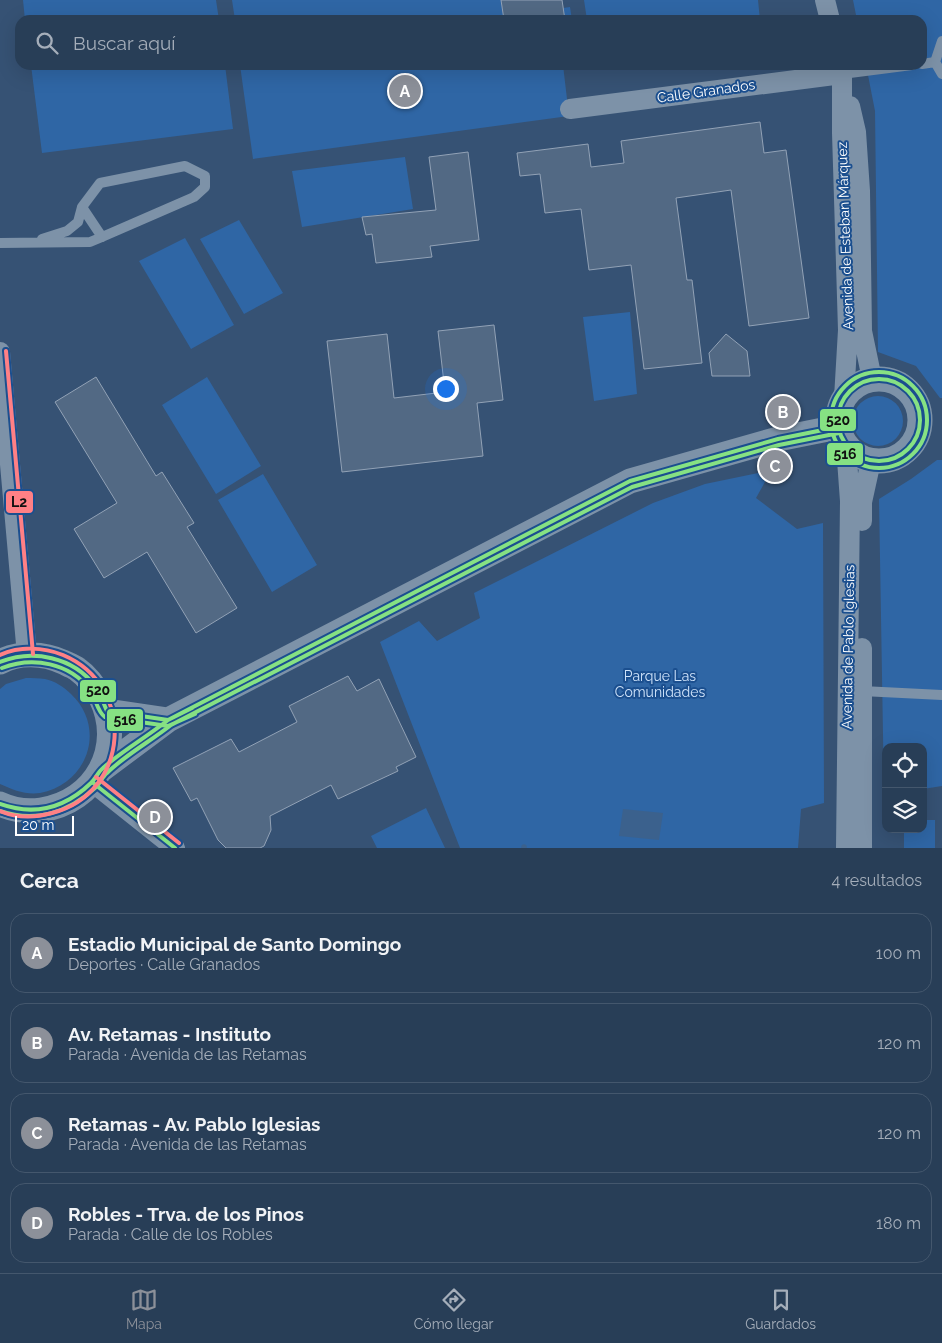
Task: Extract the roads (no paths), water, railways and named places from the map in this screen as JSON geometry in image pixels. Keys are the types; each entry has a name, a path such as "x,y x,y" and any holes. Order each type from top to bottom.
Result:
{"street":[{"path":"826,0 829,15"},
{"name":"Calle Granados","path":"570,109 834,70"},
{"name":"Avenida de Esteban Márquez","path":"841,70 856,132 860,191 862,331 872,379"},
{"name":"Avenida de Esteban Márquez","path":"841,70 848,330 844,398"},
{"path":"0,352 6,474 27,655"},
{"path":"872,379 885,379 897,383 908,390 920,412 931,425 904,454 884,462 871,461 853,453 842,437 838,412 844,398 856,386 872,379"},
{"path":"0,804 17,810 31,811 54,808 75,798 97,776 168,720 630,481 778,439 842,437"},
{"name":"Avenida de Pablo Iglesias","path":"842,437 850,501 846,848"},
{"name":"Avenida de Pablo Iglesias","path":"862,848 862,502 871,461"},
{"path":"0,662 27,655 53,657 77,669 96,687 107,711 110,731 108,751 97,776"},
{"path":"107,711 168,720"},
{"path":"97,776 175,848"}],"lane":[{"path":"942,41 936,62 942,74"},
{"path":"927,63 936,62"},
{"path":"0,243 90,242 194,197 205,187 204,176 185,166 100,183 82,206 78,222 66,231 31,242"},
{"path":"82,206 102,237"},
{"path":"862,691 942,695"}],"place":[{"name":"Estadio Municipal de Santo Domingo","path":"405,91"},
{"name":"Av. Retamas - Instituto","path":"783,412"},
{"name":"Retamas - Av. Pablo Iglesias","path":"775,466"},
{"name":"Robles - Trva. de los Pinos","path":"155,817"}],"park label":[{"name":"Parque Las Comunidades","path":"660,684"}]}
